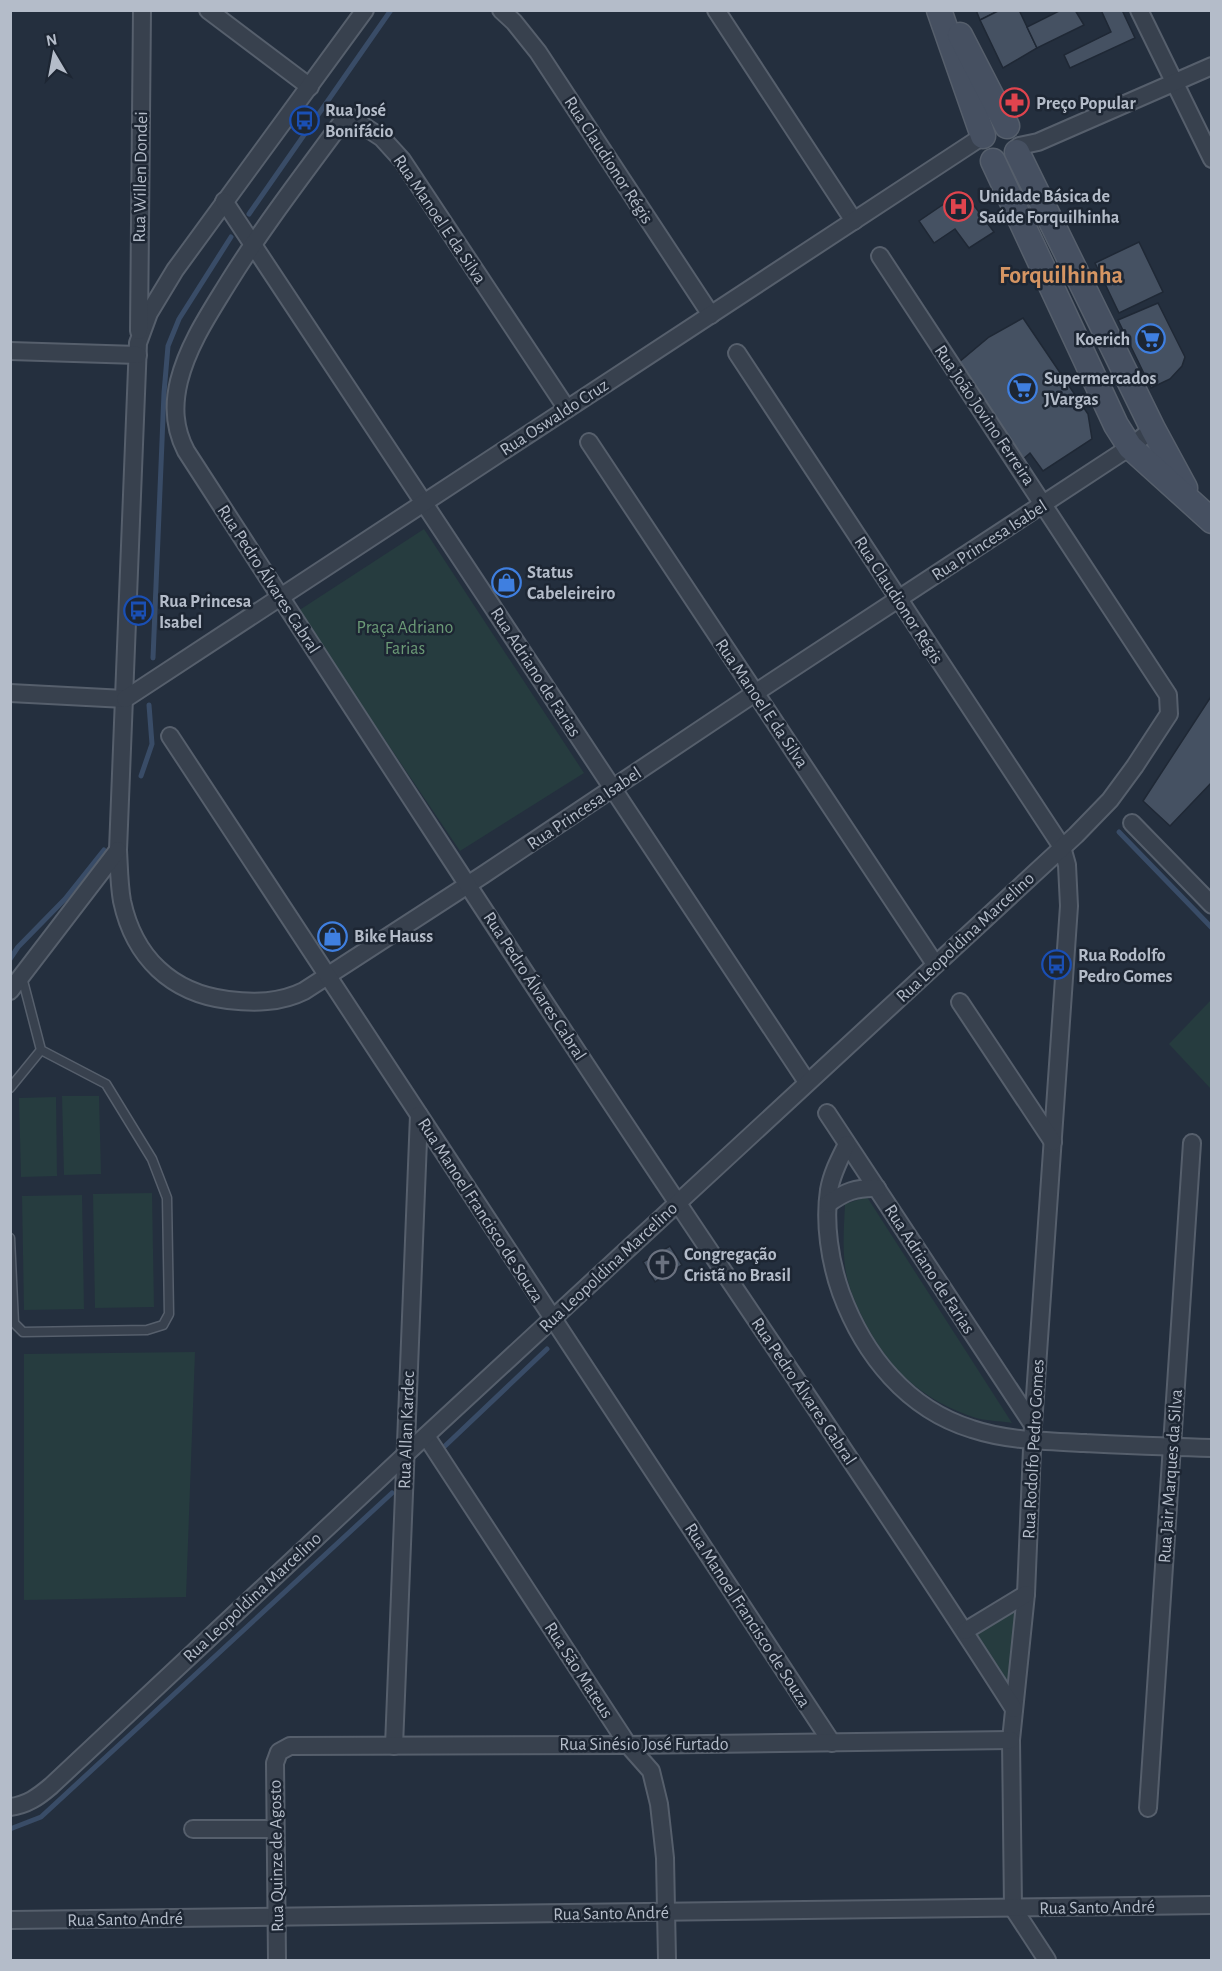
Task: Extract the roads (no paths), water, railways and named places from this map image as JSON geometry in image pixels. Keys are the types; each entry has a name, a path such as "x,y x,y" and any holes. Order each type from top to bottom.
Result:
{"main road":[{"path":"939,10 983,136 982,149 993,161 1116,425 1130,447 1212,521"},
{"path":"945,10 982,75 1153,429 1194,504"},
{"path":"983,136 995,126 1014,141"},
{"path":"993,161 1004,162 1014,156 1014,141"},
{"path":"1054,293 1081,280"}],"street":[{"name":"Rua Willen Dondei","path":"138,349 142,10"},
{"path":"208,10 310,87"},
{"path":"10,351 138,349 149,314 175,270 365,10"},
{"name":"Rua Claudionor Régis","path":"501,10 514,22 538,52 711,315"},
{"path":"716,10 854,221"},
{"path":"1140,10 1212,159"},
{"path":"1014,141 1038,142 1212,66"},
{"name":"Rua Manoel E da Silva","path":"252,244 347,115 381,138 402,160 567,409"},
{"name":"Rua Oswaldo Cruz","path":"125,699 983,136"},
{"name":"Rua Adriano de Farias","path":"224,201 807,1082"},
{"name":"Rua Pedro Álvares Cabral","path":"252,244 193,341 179,381 176,428 186,451 677,1203 965,1631 1014,1709"},
{"name":"Rua João Jovino Ferreira","path":"880,256 1168,695"},
{"name":"Rua Princesa Isabel","path":"138,349 118,850 120,885 129,925 146,956 167,978 181,986 222,999 262,1002 291,997 328,977 1130,447 1153,429"},
{"name":"Rua Claudionor Régis","path":"737,353 1062,847"},
{"name":"Rua Manoel E da Silva","path":"589,442 935,964"},
{"path":"10,693 125,699"},
{"name":"Rua Leopoldina Marcelino","path":"10,1807 28,1803 51,1786 1062,847 1110,800 1135,766 1168,714 1168,695"},
{"name":"Rua Manoel Francisco de Souza","path":"170,736 832,1743"},
{"path":"1132,823 1212,905"},
{"name":"Rua Rodolfo Pedro Gomes","path":"1013,1908 1011,1740 1026,1594 1033,1432 1069,906 1067,865 1062,847"},
{"path":"10,991 118,850"},
{"path":"960,1002 1053,1142"},
{"name":"Rua Adriano de Farias","path":"827,1113 1033,1432"},
{"name":"Rua Allan Kardec","path":"394,1746 419,1115"},
{"name":"Rua Jair Marques da Silva","path":"1148,1808 1192,1143"},
{"path":"848,1144 833,1176 828,1204 831,1259 848,1313 859,1334 884,1370 917,1401 951,1422 997,1436 1033,1432 1172,1447 1212,1448"},
{"path":"828,1204 847,1191 877,1188"},
{"name":"Rua São Mateus","path":"426,1436 628,1745 645,1763 655,1784 663,1832 667,1960"},
{"path":"965,1631 1026,1594"},
{"name":"Rua Sinésio José Furtado","path":"279,1752 290,1746 628,1745 1011,1740"},
{"name":"Rua Quinze de Agosto","path":"277,1960 274,1764 279,1752"},
{"path":"193,1829 275,1829"},
{"name":"Rua Santo André","path":"10,1920 1212,1905"},
{"path":"1013,1908 1047,1960"}],"lane":[{"path":"10,1238 14,1323 23,1332 147,1330 163,1325 168,1314 166,1198 153,1159 106,1084 41,1050 22,976"},
{"path":"10,1088 41,1050"}],"waterway":[{"path":"249,214 391,10"},
{"path":"153,658 168,346 179,319 231,237"},
{"path":"141,776 152,744 149,705"},
{"path":"1119,832 1212,928"},
{"path":"10,959 18,947 65,899 104,850"},
{"path":"445,1446 547,1349"},
{"path":"10,1829 41,1817 392,1493"}],"place":[{"name":"Preço Popular","path":"1015,103"},
{"name":"Rua José Bonifácio","path":"304,120"},
{"name":"Unidade Básica de Saúde Forquilhinha","path":"958,206"},
{"name":"Koerich","path":"1151,339"},
{"name":"Supermercados JVargas","path":"1023,388"},
{"name":"Status Cabeleireiro","path":"506,582"},
{"name":"Rua Princesa Isabel","path":"138,611"},
{"name":"Bike Hauss","path":"333,936"},
{"name":"Rua Rodolfo Pedro Gomes","path":"1057,965"},
{"name":"Congregação Cristã no Brasil","path":"663,1264"}],"district":[{"name":"Forquilhinha","path":"1061,275"}],"park label":[{"name":"Praça Adriano Farias","path":"405,637"}]}
